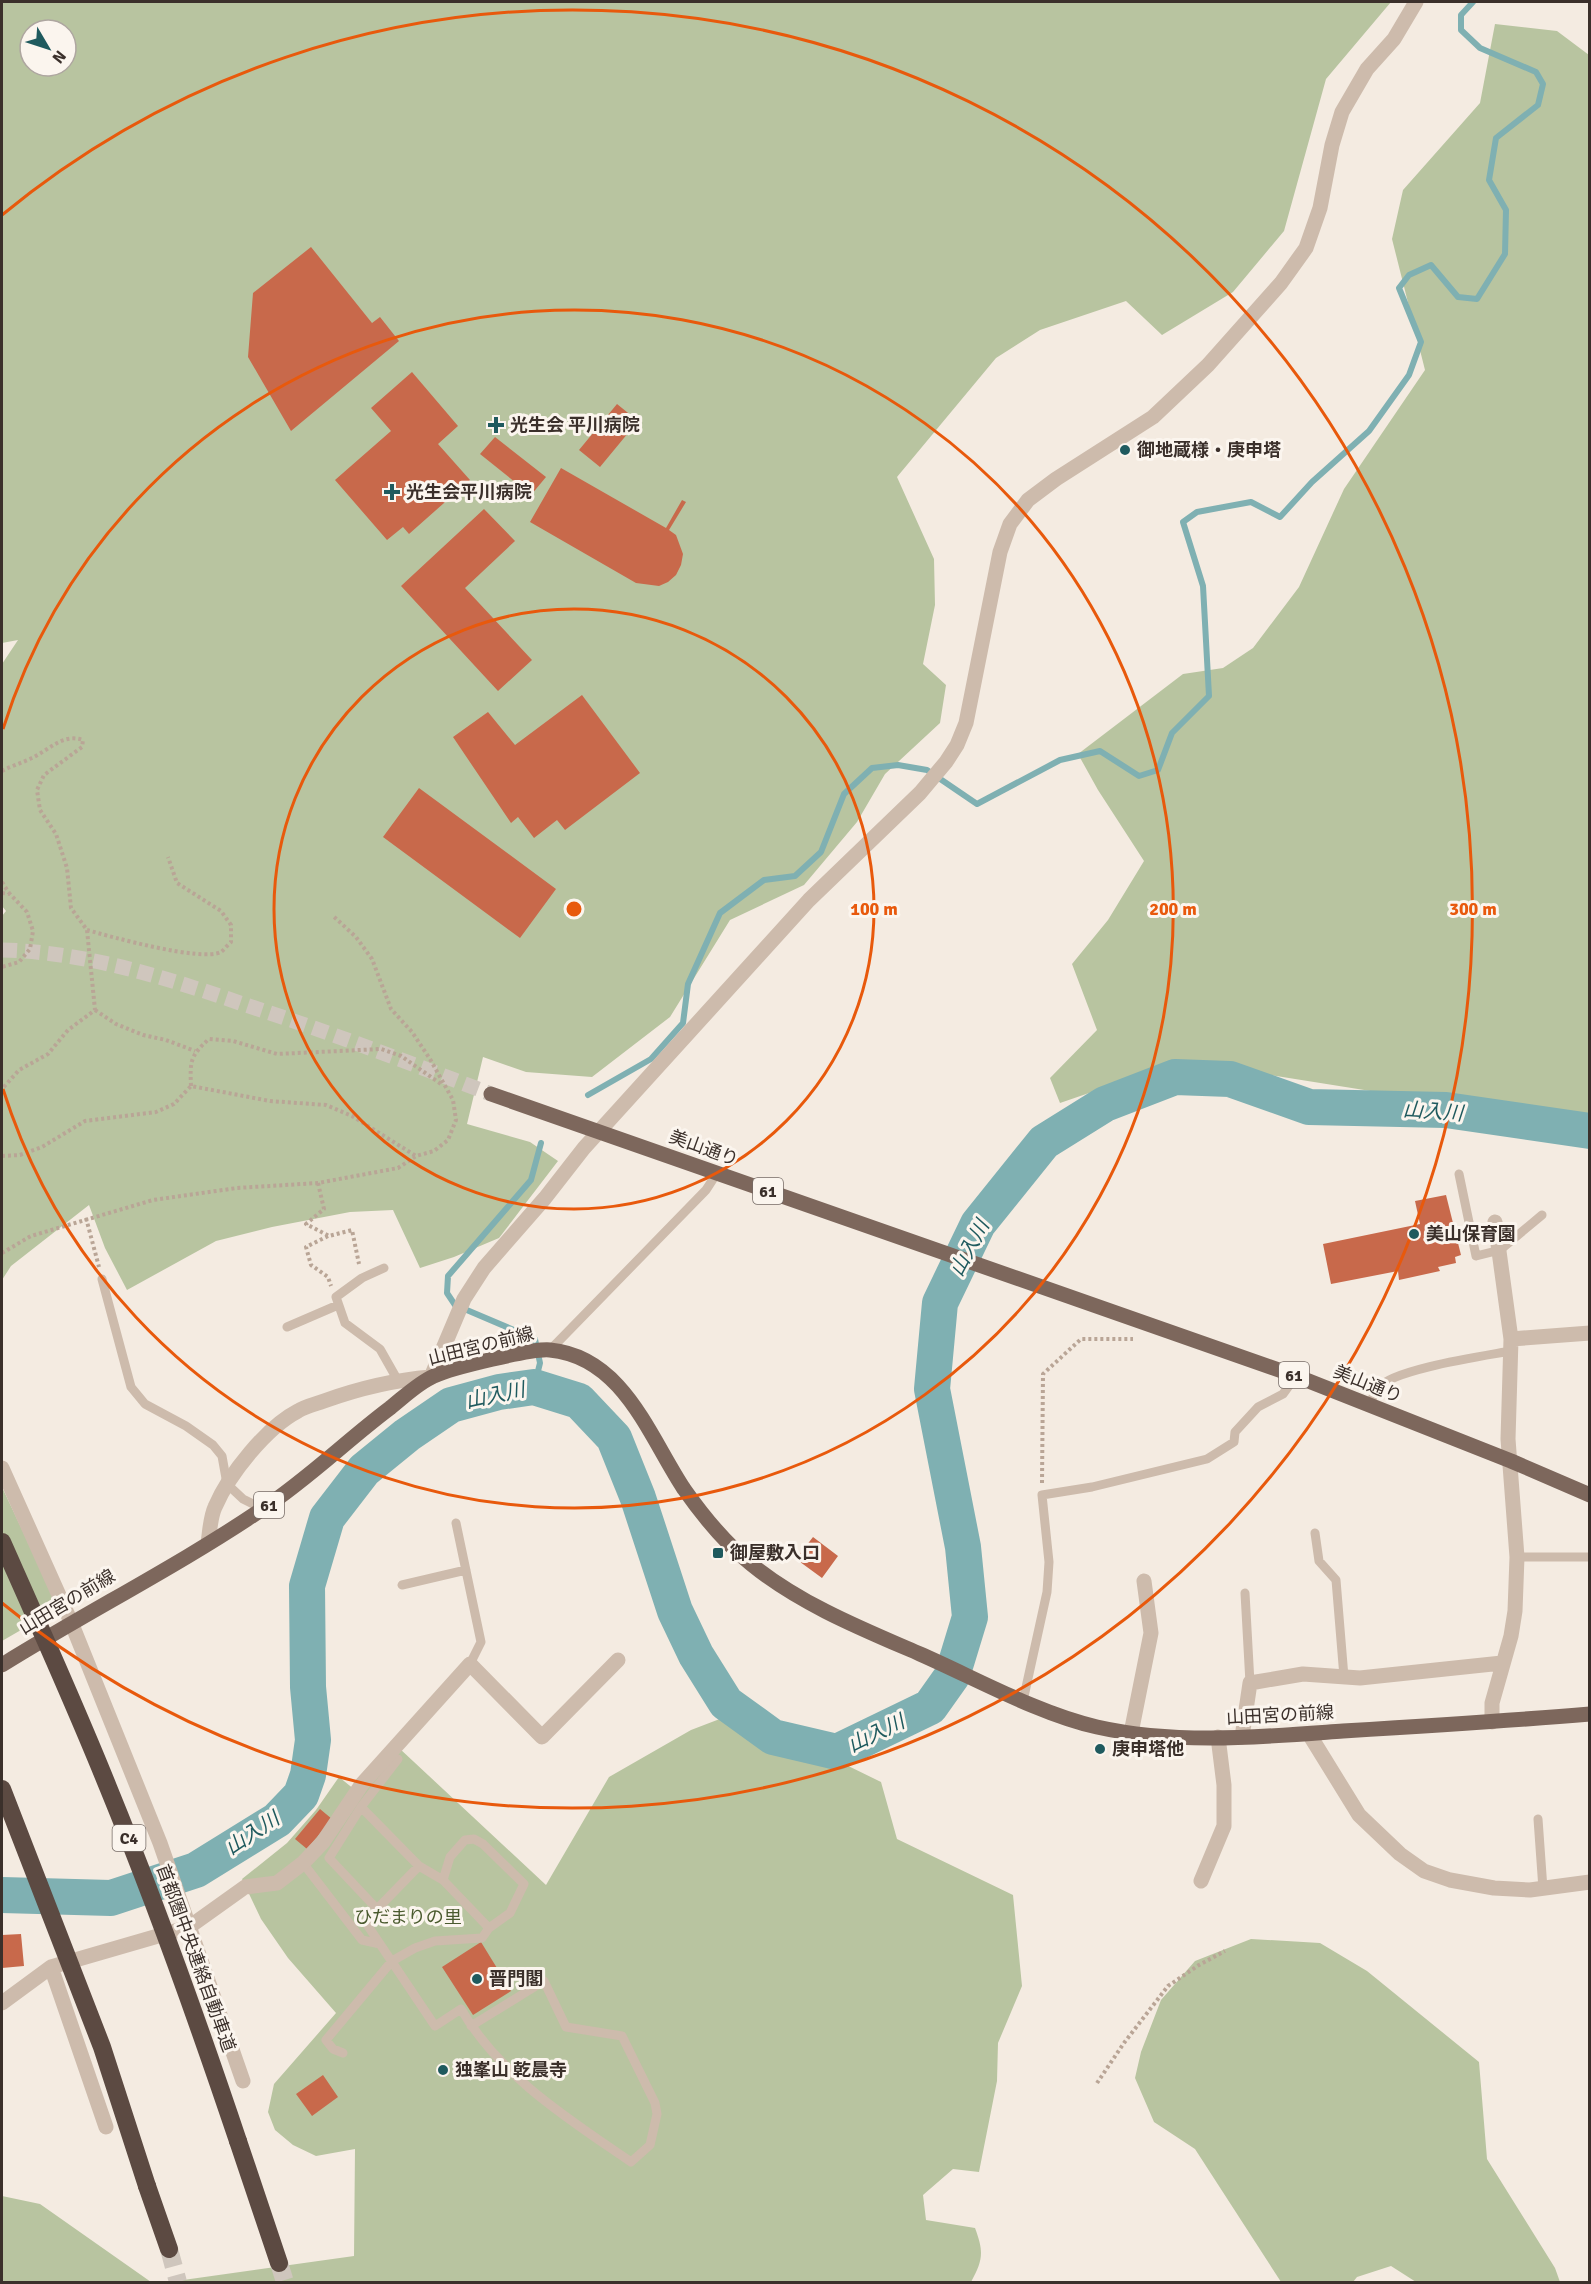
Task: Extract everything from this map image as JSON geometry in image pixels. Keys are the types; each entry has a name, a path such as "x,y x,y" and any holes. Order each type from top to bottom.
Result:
{"highway":[{"name":"首都圏中央連絡自動車道","path":"2,1542 79,1715 129,1838 183,1982 279,2262"},
{"path":"2,1789 102,2047 169,2249"}],"main road":[{"name":"美山通り","path":"491,1094 1296,1376 1511,1461 1590,1495"},
{"name":"山田宮の前線","path":"2,1665 263,1509 315,1470 372,1421 431,1377 542,1350 590,1362 609,1376 626,1393 684,1489 714,1528 746,1560 777,1584 858,1627 1058,1716 1131,1733 1181,1738 1309,1734 1590,1714"}],"street":[{"path":"431,1377 464,1299 484,1268 599,1132 809,900 926,786 944,765 957,745 966,723 1000,552 1010,524 1028,500 1056,479 1153,417 1208,365 1281,283 1306,248 1320,208 1332,145 1342,112 1367,69 1394,39 1416,3"},
{"path":"1492,1722 1492,1703 1515,1611 1517,1557 1508,1439 1511,1345 1495,1222"},
{"path":"1511,1345 1590,1333"},
{"name":"61","path":"208,1543 214,1508 227,1484 254,1449 273,1430 298,1411 358,1389 397,1379 431,1377"},
{"path":"2,1468 71,1622 160,1843 243,2081"},
{"path":"1131,1733 1151,1633 1144,1581"},
{"path":"2,2003 51,1967 189,1927 245,1887 277,1883 303,1863 323,1842 362,1784 470,1664 542,1737 618,1660"},
{"path":"1242,1737 1250,1683 1302,1674 1360,1678 1456,1666 1503,1663"},
{"path":"1309,1734 1359,1815 1400,1854 1424,1871 1450,1880 1494,1888 1543,1889 1590,1882"},
{"path":"1201,1881 1224,1826 1224,1785 1218,1737"},
{"path":"51,1967 106,2127"}],"lane":[{"path":"542,1350 706,1190 717,1173"},
{"path":"1459,1174 1476,1256 1500,1250 1542,1215"},
{"path":"286,1327 337,1301 362,1278 384,1268"},
{"path":"102,1279 131,1387 145,1404 186,1426 213,1445 222,1456 227,1484 243,1499 263,1509"},
{"path":"337,1301 345,1323 380,1349 397,1379"},
{"path":"1369,1405 1378,1387 1406,1373 1511,1345"},
{"path":"1023,1701 1047,1592 1049,1562 1042,1495 1103,1484 1207,1459 1234,1442 1235,1431 1258,1407 1283,1394 1296,1376"},
{"path":"456,1523 481,1642 470,1664"},
{"path":"1315,1533 1319,1561 1336,1580 1344,1677"},
{"path":"1517,1557 1590,1557"},
{"path":"402,1585 466,1570"},
{"path":"1245,1593 1250,1683"},
{"path":"377,1909 329,1858 361,1808 398,1759"},
{"path":"361,1808 419,1866 443,1880 489,1928"},
{"path":"1538,1818 1543,1889"},
{"path":"343,2053 333,2049 326,2040 392,1961 415,1948 435,1941 482,1938 489,1928 510,1913 524,1884 483,1844 474,1839 465,1840 450,1857 443,1880"},
{"path":"303,1863 362,1940 380,1944"},
{"path":"419,1866 377,1909 368,1926 435,2026 461,2009 471,2026 495,2056 550,2106 631,2162 650,2145 657,2114 655,2103 622,2036 566,2027 544,1981 471,2026"}],"path":[{"path":"2,771 33,758 56,743 75,737 83,740 82,747 44,775 36,790 40,810 56,834 67,868 71,908 87,930 95,1010"},
{"path":"87,930 199,955 221,952 231,942 231,925 221,911 177,883 168,857"},
{"path":"2,882 27,912 33,931 30,949 19,962 2,967"},
{"path":"2,893 10,894"},
{"path":"2,1253 31,1236 153,1200 237,1188 318,1183 398,1168 416,1156 434,1151 448,1140 456,1120 453,1101 430,1059 391,1009 372,959 356,938 332,915"},
{"path":"95,1010 116,1024 195,1051"},
{"path":"2,1089 19,1070 48,1054 68,1030 95,1010"},
{"path":"2,1155 20,1155 42,1147 86,1120 156,1112 174,1104 191,1086 190,1067 195,1051 209,1039 233,1041 277,1054 381,1049 401,1056 443,1085"},
{"path":"191,1086 270,1101 326,1105 362,1121 416,1156"},
{"path":"318,1183 324,1209 306,1224 329,1236"},
{"path":"87,1218 102,1279"},
{"path":"337,1301 328,1277 311,1265 306,1247 329,1236 352,1230 356,1251"},
{"path":"1042,1495 1043,1374 1081,1339 1133,1339"},
{"path":"1097,2083 1168,1986 1199,1965 1225,1952"}],"green space":[{"path":"2,2 1391,2 1326,79 1284,231 1233,292 1162,335 1126,301 1040,330 996,358 897,477 934,559 935,605 923,664 946,685 940,723 885,774 857,822 804,885 730,920 670,1017 592,1077 526,1072 483,1057 467,1124 530,1142 558,1161 499,1238 420,1268 393,1210 350,1212 272,1227 216,1241 127,1290 105,1248 89,1205 11,1266 2,1280 2,916 6,911 2,906 2,664 18,640 2,643"},
{"path":"1495,24 1557,31 1589,55 1589,1121 1572,1123 1182,1061 1060,1103 1050,1078 1097,1030 1072,964 1108,920 1144,861 1098,790 1078,754 1183,674 1223,668 1253,648 1299,587 1344,489 1425,370 1392,239 1403,190 1480,103"},
{"path":"2,1487 59,1608 2,1641"},
{"name":"ひだまりの里","path":"738,1712 881,1782 897,1839 1013,1895 1022,1986 998,2043 997,2081 979,2172 953,2169 923,2195 926,2220 975,2228 981,2256 971,2282 169,2282 354,2256 355,2149 316,2156 293,2145 275,2130 268,2112 274,2084 336,2013 288,1958 261,1919 242,1879 287,1843 316,1810 339,1777 360,1794 399,1748 546,1885 609,1777 691,1730"},
{"path":"1251,1939 1320,1943 1367,1971 1479,2062 1487,2159 1555,2268 1560,2282 1416,2282 1391,2266 1357,2277 1353,2282 1281,2282 1195,2149 1154,2122 1135,2078 1141,2052 1161,2000 1195,1961"},
{"path":"2,2196 40,2204 151,2282 2,2282"}],"building":[{"path":"311,247 372,323 380,317 399,341 291,431 248,357 253,293"},
{"path":"412,372 458,426 438,444 470,480 409,534 403,527 387,540 335,480 391,431 371,408"},
{"path":"617,404 638,421 600,467 579,450"},
{"path":"495,437 546,477 531,495 480,454"},
{"path":"561,468 666,528 682,500 686,502 669,530 676,535 683,554 676,575 659,586 636,583 530,522"},
{"path":"484,509 515,541 465,588 532,660 498,691 401,586"},
{"path":"582,695 640,773 565,830 557,820 534,838 518,817 511,823 453,737 488,712 515,745"},
{"path":"419,788 556,889 520,938 383,837"},
{"name":"美山保育園","path":"1446,1195 1461,1255 1455,1257 1456,1263 1438,1267 1440,1271 1399,1280 1398,1271 1331,1284 1323,1244 1420,1224 1415,1201"},
{"path":"813,1537 838,1556 822,1578 796,1559"},
{"path":"320,1809 332,1819 307,1849 295,1839"},
{"path":"21,1934 24,1966 2,1968 2,1935"},
{"name":"晋門閣","path":"481,1942 511,1991 473,2015 442,1967"},
{"path":"323,2075 338,2097 312,2116 296,2094"}],"waterway":[{"path":"588,1095 651,1059 683,1023 688,984 720,913 764,880 795,876 821,852 844,794 872,768 898,765 927,770 977,804 1060,760 1100,751 1139,776 1158,770 1172,733 1209,696 1203,586 1183,522 1197,512 1251,502 1280,517 1312,482 1369,431 1409,375 1421,342 1399,288 1409,275 1431,265 1458,297 1477,299 1505,254 1506,210 1489,180 1496,138 1538,105 1543,84 1536,72 1480,48 1461,30 1461,15 1473,2"},
{"name":"山入川","path":"2,1895 111,1898 196,1870 277,1820 301,1795 308,1775 313,1740 308,1687 307,1586 327,1518 364,1470 407,1435 451,1405 499,1392 534,1387 579,1401 614,1438 638,1498 675,1611 696,1655 726,1703 773,1737 837,1752 930,1707 952,1676 970,1617 963,1547 932,1389 940,1303 978,1224 1044,1142 1105,1104 1175,1077 1230,1079 1309,1107 1446,1110 1590,1131"},
{"path":"534,1387 540,1363 535,1339 455,1305 447,1293 448,1276 531,1180 541,1143"}],"tunnel":[{"path":"2,950 95,961 156,976 308,1026 491,1094"},
{"path":"169,2249 178,2282"},
{"path":"279,2263 285,2282"}],"place":[{"name":"光生会 平川病院","path":"496,425"},
{"name":"御地蔵様・庚申塔","path":"1125,450"},
{"name":"光生会平川病院","path":"392,492"},
{"name":"美山保育園","path":"1414,1234"},
{"name":"御屋敷入口","path":"718,1553"},
{"name":"庚申塔他","path":"1100,1749"},
{"name":"晋門閣","path":"477,1979"},
{"name":"独峯山 乾晨寺","path":"443,2070"}]}
